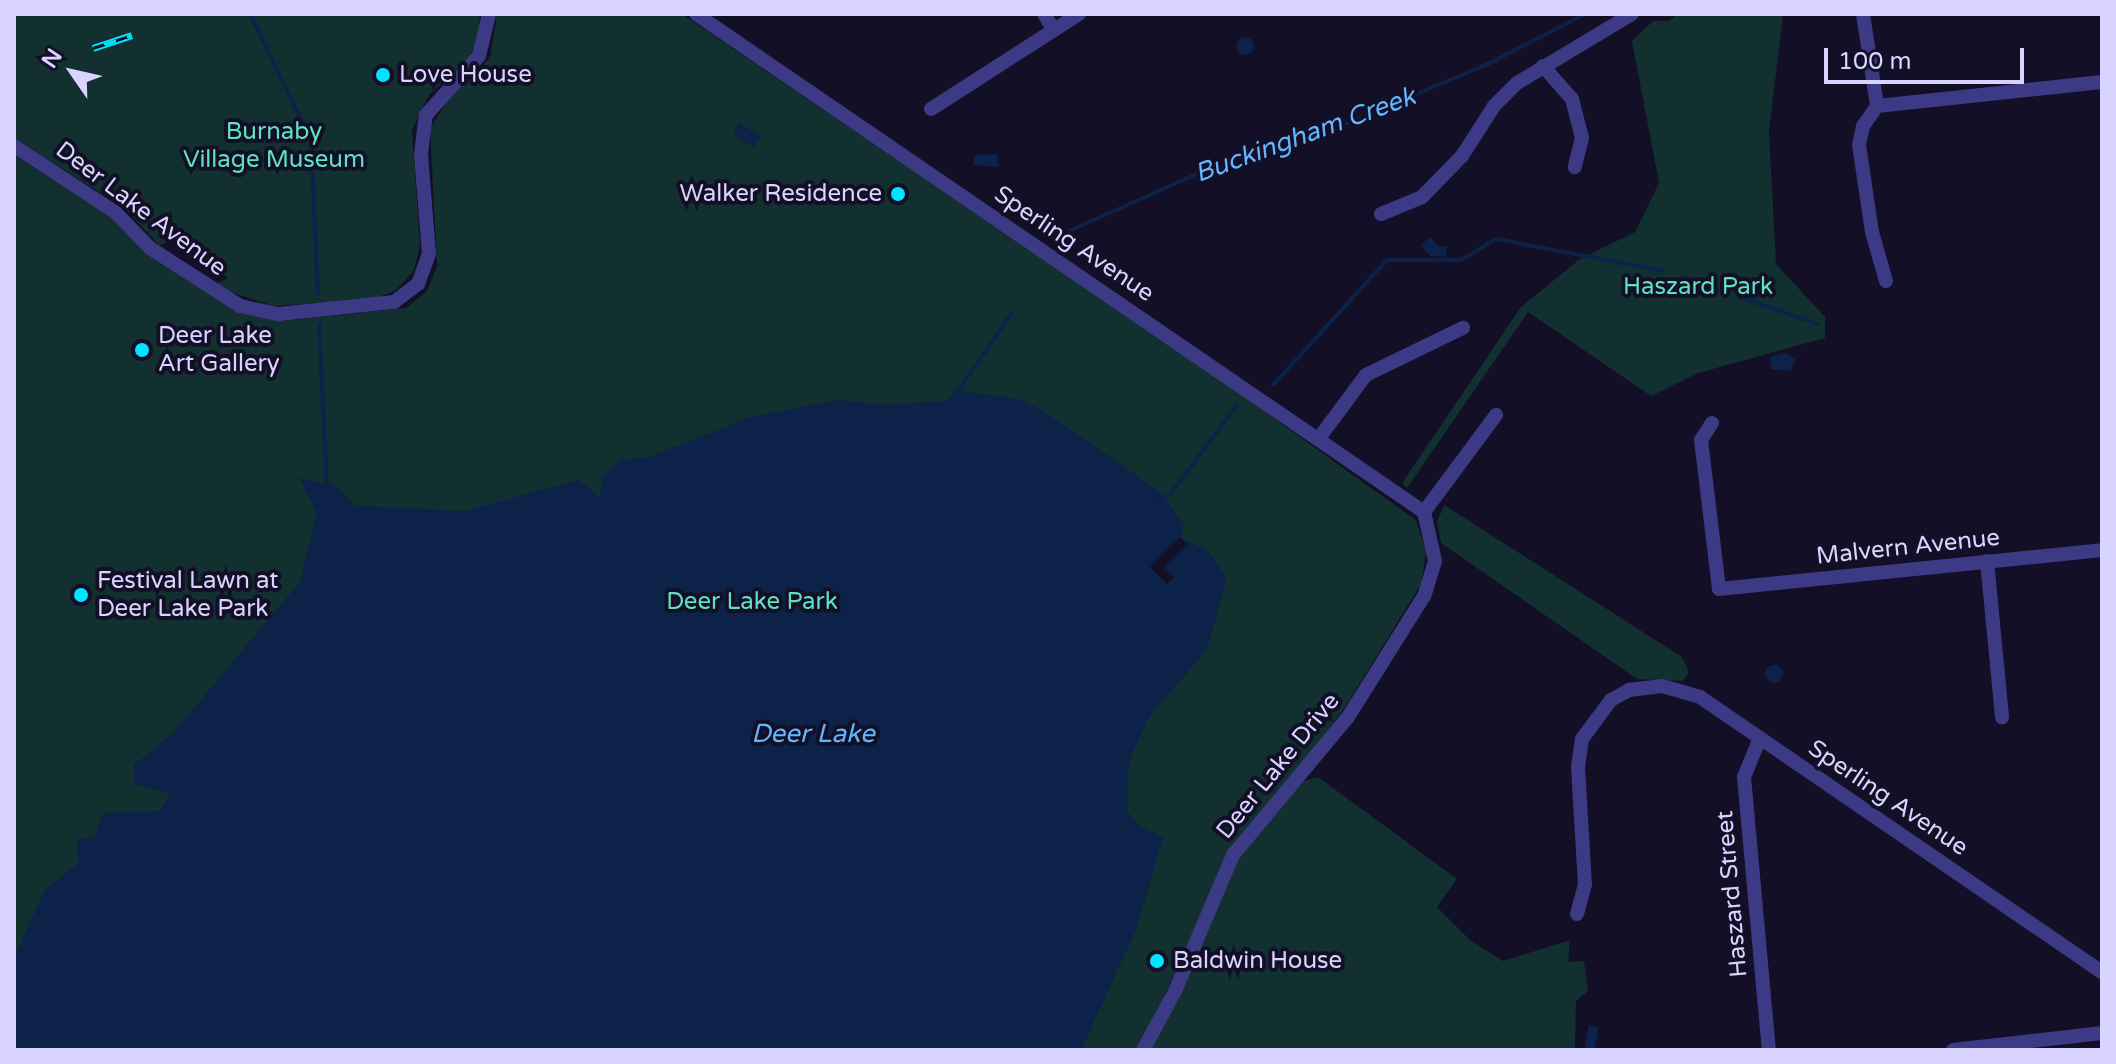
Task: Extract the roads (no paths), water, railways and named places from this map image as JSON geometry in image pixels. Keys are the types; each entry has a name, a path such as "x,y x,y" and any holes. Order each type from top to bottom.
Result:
{"street":[{"name":"Deer Lake Avenue","path":"14,146 93,196 150,248 240,306 279,314 394,302 418,284 429,254 421,154 426,115 479,56 489,14"},
{"name":"Sperling Avenue","path":"696,14 1424,512"},
{"path":"1044,14 1054,30"},
{"path":"931,109 1079,14"},
{"path":"1381,214 1422,197 1462,156 1494,106 1543,66 1632,14"},
{"path":"1863,14 1877,106 1863,126 1859,145 1870,220 1886,281"},
{"path":"1543,66 1572,99 1582,138 1575,167"},
{"path":"1877,106 2102,82"},
{"path":"1319,438 1366,375 1463,328"},
{"path":"1424,512 1496,415"},
{"name":"Malvern Avenue","path":"1712,423 1701,440 1719,589 2102,550"},
{"name":"Deer Lake Drive","path":"1143,1050 1174,993 1233,855 1348,717 1424,596 1435,561 1424,512"},
{"path":"1987,561 2002,717"},
{"name":"Sperling Avenue","path":"1577,914 1585,885 1580,747 1602,708 1639,688 1662,686 1691,692 2102,972"},
{"name":"Haszard Street","path":"1760,738 1744,777 1769,1050"},
{"path":"1953,1050 2102,1033"}],"water":[{"path":"1245,37 1254,46 1245,55 1236,46"},
{"path":"739,123 761,137 754,148 732,134"},
{"path":"996,154 999,167 973,165 975,155"},
{"path":"1430,237 1438,246 1447,246 1446,257 1430,256 1421,245"},
{"path":"1785,353 1795,359 1791,371 1771,369 1770,357"},
{"name":"Deer Lake","path":"958,391 1019,399 1042,410 1159,491 1184,525 1180,537 1208,551 1227,578 1207,649 1150,716 1129,760 1127,811 1139,826 1163,837 1136,930 1081,1050 14,1050 14,957 45,890 78,863 77,840 95,837 103,813 160,811 170,794 134,784 134,765 173,733 300,582 317,513 299,478 334,485 356,506 465,511 579,480 600,498 602,476 621,460 646,458 751,417 838,400 885,405 944,401"},
{"path":"1770,665 1778,665 1783,674 1781,681 1770,683 1765,678 1765,670"},
{"path":"1589,1025 1599,1027 1594,1050 1584,1050"}],"waterway":[{"path":"250,14 311,140 318,293"},
{"name":"Buckingham Creek","path":"1067,232 1239,155 1287,148 1367,115 1490,63 1585,14"},
{"path":"1273,385 1387,260 1461,260 1496,239 1664,271"},
{"path":"1681,277 1720,290"},
{"path":"1740,297 1817,324"},
{"name":"Buckingham Creek","path":"955,395 1011,314"},
{"path":"319,324 327,489"},
{"path":"1158,502 1172,492 1237,405"}],"railway":[{"path":"93,48 132,35"}],"place":[{"name":"Love House","path":"383,75"},
{"name":"Walker Residence","path":"898,194"},
{"name":"Deer Lake Art Gallery","path":"142,350"},
{"name":"Festival Lawn at Deer Lake Park","path":"81,595"},
{"name":"Baldwin House","path":"1157,961"}],"park label":[{"name":"Burnaby Village Museum","path":"274,146"},
{"name":"Haszard Park","path":"1698,287"},
{"name":"Deer Lake Park","path":"752,602"}]}
